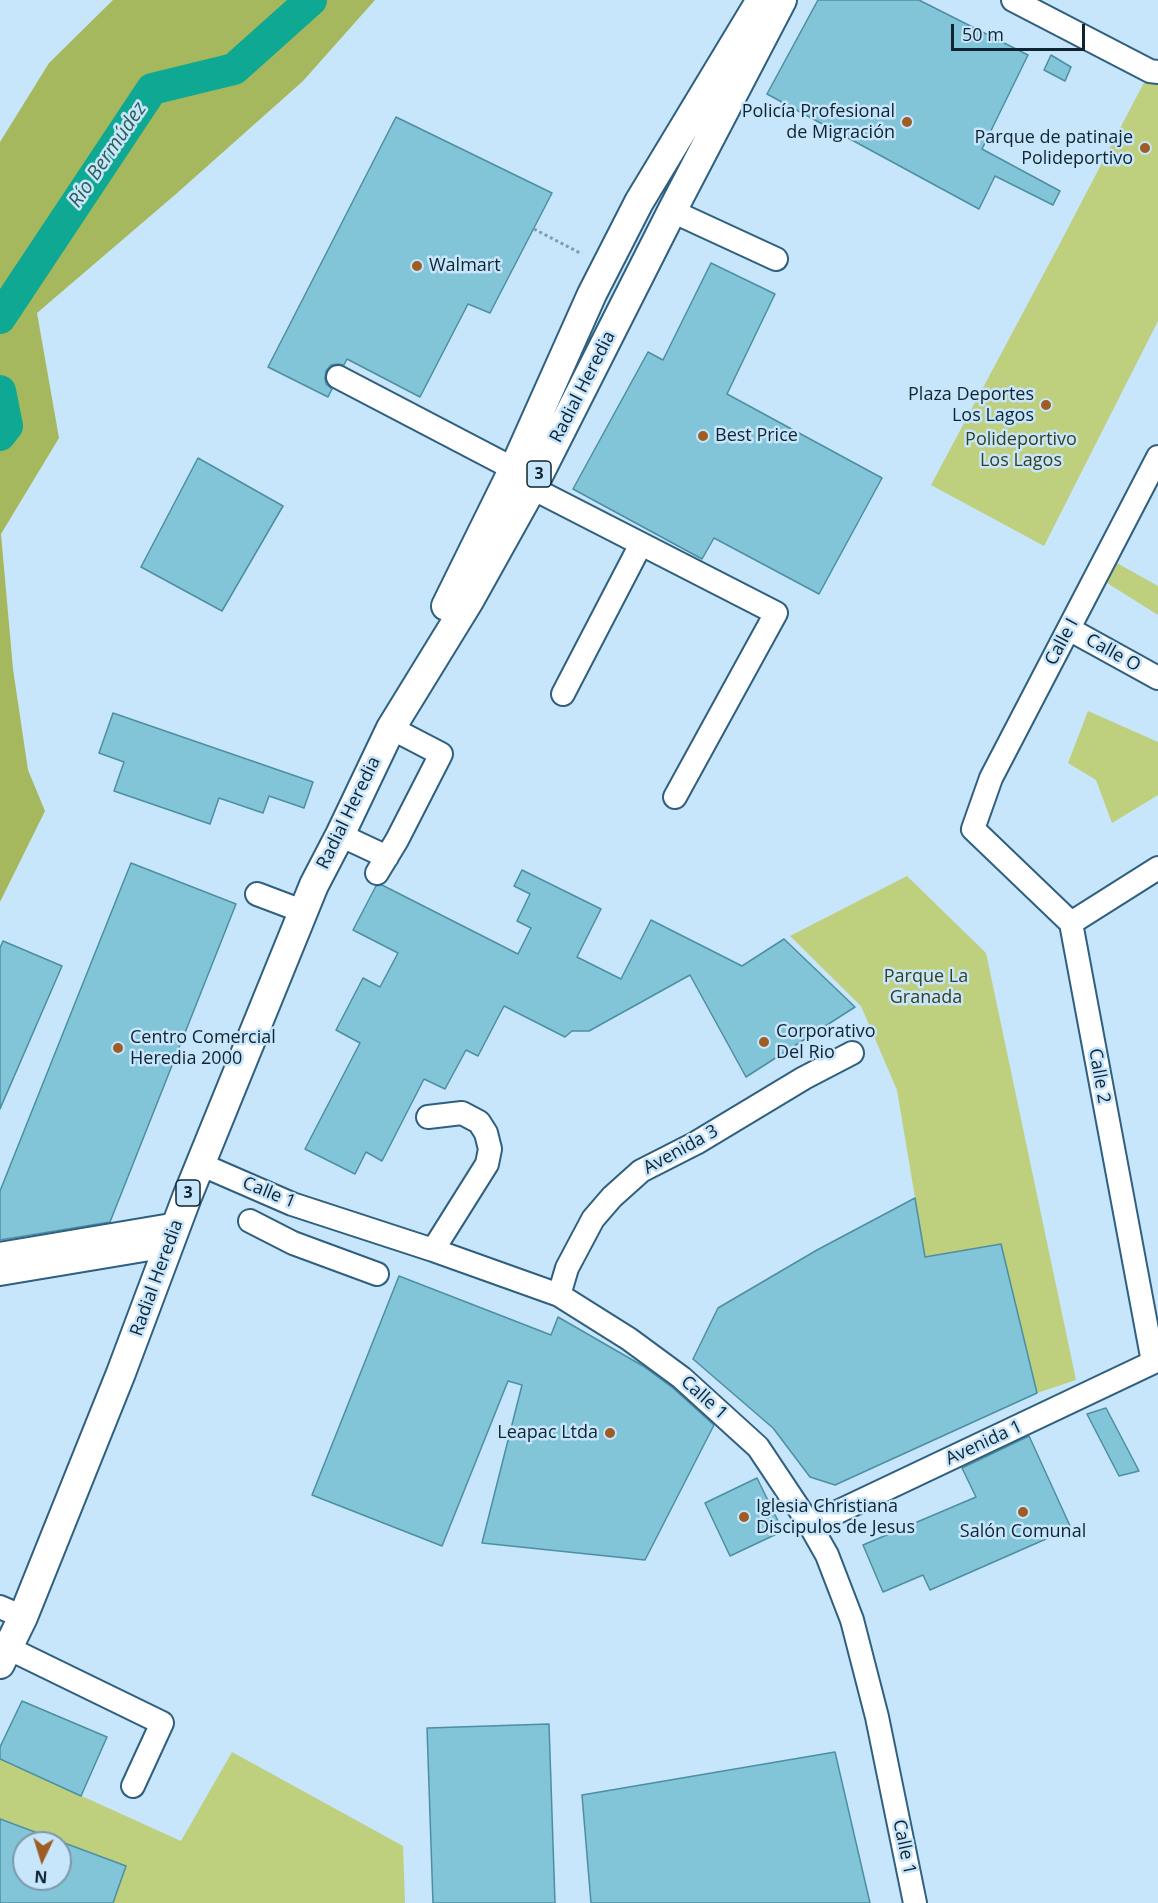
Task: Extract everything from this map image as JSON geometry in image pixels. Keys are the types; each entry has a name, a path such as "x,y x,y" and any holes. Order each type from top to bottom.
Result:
{"main road":[{"path":"523,478 592,294 639,202 761,0"},
{"path":"639,202 650,200 670,183 752,34 774,0"},
{"name":"Radial Heredia","path":"4,1653 11,1612 121,1373 200,1164 314,885 340,835 456,586 523,478 672,211 782,0"}],"street":[{"path":"1013,0 1158,72"},
{"path":"672,211 776,259"},
{"path":"338,377 640,544 776,613 675,797"},
{"name":"Calle I","path":"1071,923 973,830 991,778 1158,458"},
{"path":"563,694 640,544"},
{"name":"Calle O","path":"1069,629 1158,678"},
{"path":"340,835 382,865 441,754 390,728"},
{"path":"1071,923 1158,868"},
{"path":"257,894 303,911"},
{"name":"Calle 2","path":"1071,923 1155,1361"},
{"name":"Avenida 3","path":"559,1295 567,1268 593,1219 612,1197 641,1171 696,1143 804,1078 852,1053"},
{"path":"428,1117 462,1113 479,1122 486,1133 490,1149 487,1164 433,1250"},
{"name":"Calle 1","path":"200,1164 292,1204 433,1250 559,1295 629,1339 690,1384 758,1447 810,1525 827,1555 852,1620 877,1717 915,1903"},
{"path":"311,1250 324,1215"},
{"path":"250,1221 293,1243 377,1274"},
{"path":"0,1254 172,1235"},
{"path":"0,1274 172,1235"},
{"name":"Avenida 1","path":"810,1525 1155,1361"},
{"path":"4,1653 162,1723 133,1786"}],"path":[{"path":"534,229 582,254"}],"green space":[{"path":"113,0 375,0 303,81 37,313 59,438 1,534 13,669 28,770 45,811 0,902 0,142 49,63"},
{"name":"Polideportivo Los Lagos","path":"1150,71 1158,72 1158,321 1044,546 931,485"},
{"path":"1115,562 1158,586 1158,615 1104,581"},
{"path":"1088,711 1158,742 1158,795 1112,823 1096,780 1068,763"},
{"name":"Parque La Granada","path":"907,876 986,953 1076,1380 1037,1393 1000,1244 925,1257 897,1090 861,1006 790,936"},
{"path":"232,1752 403,1846 405,1903 113,1903 126,1866 72,1846 72,1831 32,1831 0,1819 0,1759 181,1841"}],"building":[{"name":"Policía Profesional de Migración","path":"818,0 919,0 1028,55 982,149 1060,191 1053,205 995,176 979,209 767,94"},
{"path":"1051,55 1071,67 1065,81 1044,70"},
{"name":"Walmart","path":"396,117 552,193 490,313 468,304 420,397 347,359 344,365 331,365 326,371 326,384 332,389 328,397 268,367"},
{"name":"Best Price","path":"711,263 775,294 727,394 882,478 819,594 714,538 702,559 573,489 648,352 663,360"},
{"path":"198,458 283,506 222,611 141,567"},
{"path":"113,713 313,782 304,808 269,796 263,813 219,798 210,824 114,791 124,762 99,753"},
{"name":"Centro Comercial Heredia 2000","path":"131,863 236,904 110,1222 0,1240 0,1191"},
{"path":"522,870 601,909 577,957 621,979 651,920 742,966 784,939 855,1007 746,1077 690,975 589,1031 572,1031 565,1037 504,1006 478,1056 466,1050 445,1089 424,1079 382,1161 366,1152 355,1174 305,1149 360,1043 336,1030 363,978 380,987 398,953 353,930 376,886 382,885 518,954 531,928 517,921 530,894 514,886"},
{"path":"3,941 62,966 0,1109 0,948"},
{"path":"915,1198 925,1257 1001,1244 1037,1393 835,1485 810,1477 773,1428 693,1359 718,1308 817,1250"},
{"path":"399,1276 551,1335 558,1317 643,1366 673,1388 714,1425 645,1560 482,1543 522,1385 508,1381 442,1546 312,1495"},
{"path":"1106,1408 1139,1471 1119,1476 1087,1414"},
{"path":"1029,1436 1071,1528 930,1590 923,1575 883,1592 863,1545 976,1497 962,1468"},
{"name":"Iglesia Christiana Discipulos de Jesus","path":"757,1478 783,1531 730,1556 705,1503"},
{"path":"22,1701 107,1737 81,1796 0,1759 0,1747"},
{"path":"549,1724 555,1903 433,1903 427,1728"},
{"path":"835,1752 870,1903 591,1903 582,1795"},
{"path":"0,1819 32,1831 12,1831 12,1891 72,1891 72,1846 126,1866 113,1903 0,1903"}],"waterway":[{"name":"Río Bermúdez","path":"0,318 152,89 234,69 311,0"},
{"name":"Río Bermúdez","path":"0,391 7,426 0,435"}],"place":[{"name":"Policía Profesional de Migración","path":"907,122"},
{"name":"Parque de patinaje Polideportivo","path":"1145,148"},
{"name":"Walmart","path":"417,266"},
{"name":"Plaza Deportes Los Lagos","path":"1046,405"},
{"name":"Best Price","path":"703,436"},
{"name":"Corporativo Del Rio","path":"764,1042"},
{"name":"Centro Comercial Heredia 2000","path":"118,1048"},
{"name":"Leapac Ltda","path":"610,1433"},
{"name":"Salón Comunal","path":"1023,1512"},
{"name":"Iglesia Christiana Discipulos de Jesus","path":"744,1517"}]}
